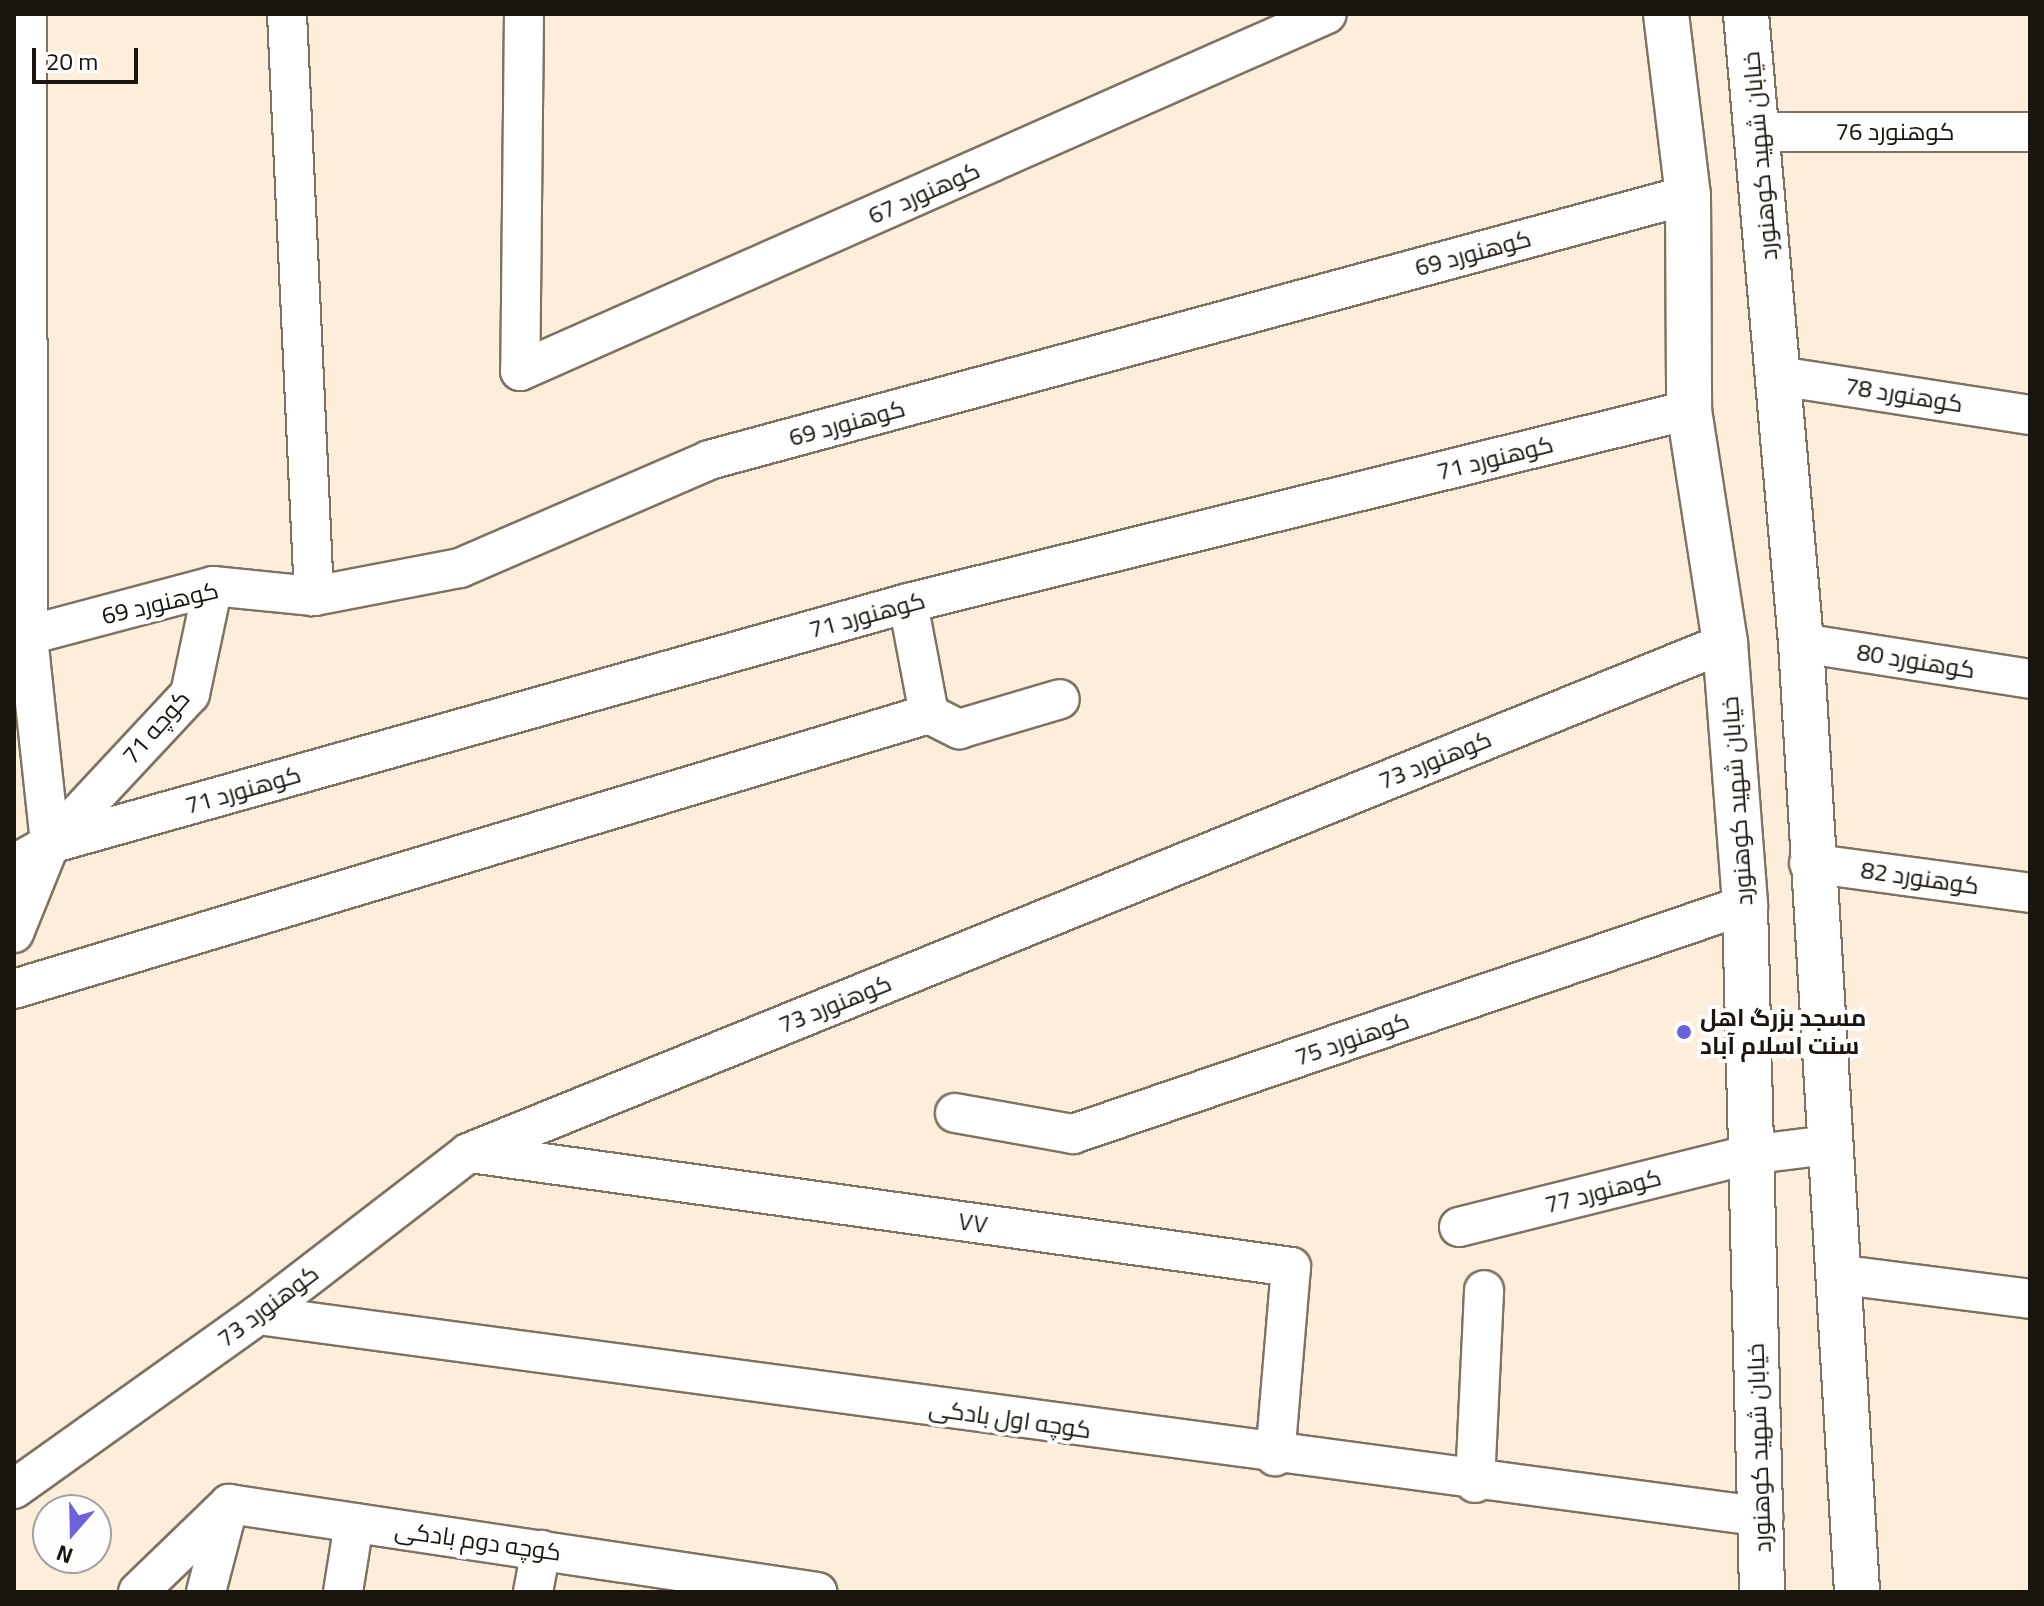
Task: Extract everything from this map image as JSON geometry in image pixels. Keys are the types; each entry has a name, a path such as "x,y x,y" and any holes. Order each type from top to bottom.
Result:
{"main road":[{"name":"خیابان شهید کوهنورد","path":"1666,14 1688,195 1689,410 1725,643 1745,905 1748,1155 1764,1517 1762,1592"},
{"name":"خیابان شهید کوهنورد","path":"1746,14 1760,132 1801,643 1809,863 1857,1592"}],"street":[{"path":"27,14 21,638 50,844"},
{"path":"287,14 314,596"},
{"name":"کوهنورد 67","path":"524,14 520,371 1327,14"},
{"name":"کوهنورد 76","path":"1760,132 2030,132"},
{"name":"کوهنورد 69","path":"21,638 213,586 314,596 460,568 709,460 1688,195"},
{"name":"کوهنورد 78","path":"1778,376 2030,415"},
{"name":"کوهنورد 71","path":"50,844 908,603 1689,410"},
{"name":"کوچه 71","path":"14,864 50,844 190,694 213,586"},
{"path":"908,603 929,714"},
{"name":"کوهنورد 73","path":"14,1489 258,1315 468,1153 1725,643"},
{"name":"کوهنورد 80","path":"1801,643 2030,679"},
{"path":"14,989 929,714 959,729 1060,699"},
{"name":"کوچه 71","path":"14,933 50,844"},
{"name":"کوهنورد 82","path":"1809,863 2030,893"},
{"name":"کوهنورد 75","path":"955,1113 1073,1134 1745,905"},
{"name":"کوهنورد 77","path":"1459,1227 1748,1155 1828,1145"},
{"name":"۷۷","path":"468,1153 1291,1267 1275,1456"},
{"path":"1836,1274 2030,1299"},
{"path":"1475,1483 1484,1290"},
{"name":"کوچه اول بادکی","path":"258,1315 1475,1483 1764,1517"},
{"path":"138,1592 229,1504"},
{"path":"206,1592 229,1504"},
{"name":"کوچه دوم بادکی","path":"229,1504 817,1592"},
{"path":"343,1592 354,1523"},
{"path":"533,1592 541,1550"}],"place":[{"name":"مسجد بزرگ اهل سنت اسلام آباد","path":"1684,1032"}]}
